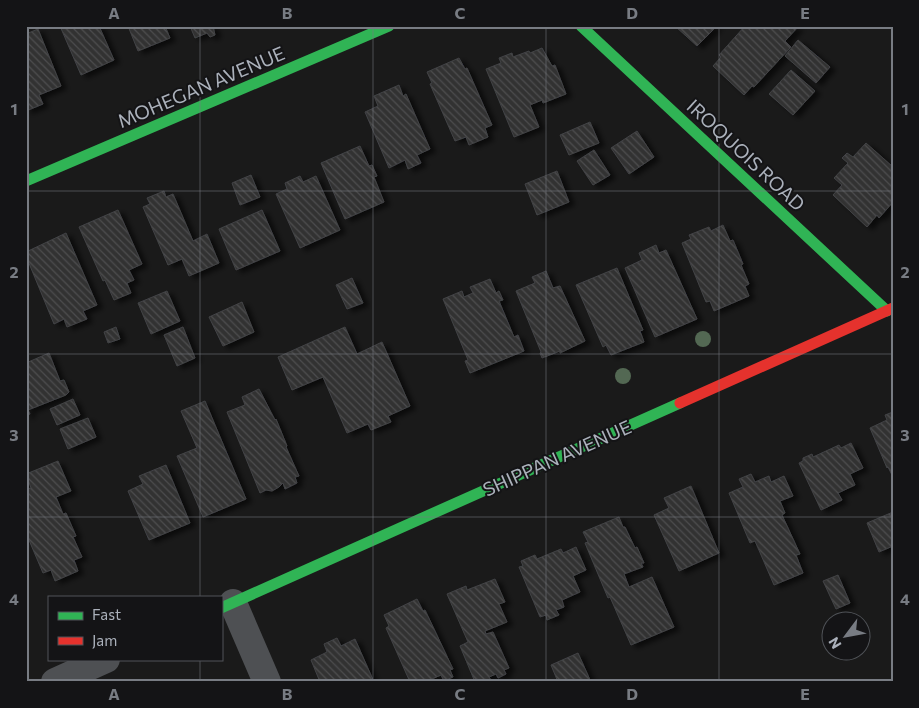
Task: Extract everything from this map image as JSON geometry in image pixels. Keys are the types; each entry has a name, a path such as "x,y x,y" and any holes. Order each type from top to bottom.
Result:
{"street":[{"name":"MOHEGAN AVENUE","path":"26,181 389,26"},
{"name":"IROQUOIS ROAD","path":"580,26 890,309"},
{"name":"SHIPPAN AVENUE","path":"227,606 890,309"},
{"path":"227,606 267,682"},
{"path":"55,682 104,660"}],"building":[{"path":"60,26 99,26 114,60 81,75"},
{"path":"128,26 165,26 170,38 138,51"},
{"path":"190,26 213,26 215,35 210,37 207,33 195,38"},
{"path":"675,26 717,26 697,46"},
{"path":"745,26 798,27 785,41 791,47 754,87 752,86 744,95 713,66 721,57 719,55"},
{"path":"38,29 61,86 39,95 43,104 26,111 26,34"},
{"path":"798,40 830,67 816,83 785,56"},
{"path":"542,48 552,66 555,65 566,94 543,103 542,100 530,105 539,127 514,137 486,69 501,63 499,58 512,53 513,57"},
{"path":"459,58 465,69 467,68 492,125 485,128 488,137 469,145 466,137 455,141 430,84 432,83 427,72"},
{"path":"791,70 815,91 793,115 769,94"},
{"path":"399,85 403,96 406,94 430,149 417,155 421,163 408,169 405,160 389,168 365,112 378,106 374,96"},
{"path":"590,122 599,143 569,155 560,135"},
{"path":"637,131 654,157 629,174 611,148"},
{"path":"866,143 893,167 893,202 879,218 877,215 867,227 833,195 842,185 834,178 848,163 842,158 847,153 853,157"},
{"path":"360,146 369,166 372,165 377,176 374,177 384,202 345,219 321,163"},
{"path":"594,150 610,175 593,185 577,161"},
{"path":"557,171 569,202 537,215 525,184"},
{"path":"251,175 260,197 240,205 232,183"},
{"path":"300,176 303,182 316,176 340,230 300,248 276,194 287,189 285,183"},
{"path":"164,191 166,197 173,194 193,241 207,234 219,263 189,276 182,259 168,265 143,207 150,204 147,198"},
{"path":"118,210 142,264 129,270 134,280 127,283 131,293 114,300 105,280 103,281 79,227"},
{"path":"262,210 280,251 236,270 219,229"},
{"path":"723,225 730,241 733,240 743,264 741,265 749,284 745,286 749,296 714,311 710,301 706,302 682,243 691,239 689,235 709,227 711,231"},
{"path":"66,233 97,305 83,311 87,319 67,327 64,319 54,324 26,256 26,252"},
{"path":"656,245 659,253 666,250 697,319 655,337 625,268 642,260 639,253"},
{"path":"617,268 643,330 640,331 644,342 611,355 606,345 603,347 576,285"},
{"path":"546,271 553,288 560,286 585,341 560,353 560,351 542,358 516,291 535,283 532,277"},
{"path":"352,278 363,303 347,309 336,285"},
{"path":"490,279 496,293 499,291 503,300 499,301 514,337 518,335 524,351 470,373 465,361 468,360 443,299 462,291 464,297 473,293 470,287"},
{"path":"167,291 180,321 151,334 138,303"},
{"path":"242,302 254,332 223,346 209,317"},
{"path":"116,327 120,339 108,343 104,332"},
{"path":"183,327 195,358 177,366 164,335"},
{"path":"345,327 357,354 382,342 410,406 388,416 391,422 371,430 368,424 347,433 323,377 292,390 278,357"},
{"path":"49,353 60,381 64,380 69,392 66,395 28,410 30,414 26,416 26,363"},
{"path":"259,389 276,419 299,476 295,477 297,483 285,489 283,483 272,491 266,490 260,493 227,412 245,405 242,397"},
{"path":"73,399 80,415 57,425 50,409"},
{"path":"205,401 246,499 203,517 177,456 197,448 181,411"},
{"path":"893,412 893,477 887,468 870,428 887,420 885,415"},
{"path":"88,418 96,437 68,449 60,429"},
{"path":"851,443 863,468 850,474 855,485 838,493 842,500 821,510 799,463 803,461 803,458 812,454 813,457 839,445 841,448"},
{"path":"58,461 71,491 56,497 63,514 66,513 76,536 73,537 82,557 74,560 78,571 55,581 51,570 43,573 26,533 26,490 31,488 26,474"},
{"path":"166,465 190,523 149,540 128,491 143,484 139,476"},
{"path":"751,474 755,482 769,476 771,482 784,476 793,496 780,501 785,513 782,515 800,554 796,555 803,573 774,585 755,541 750,543 729,493 743,487 739,479"},
{"path":"691,486 719,553 679,571 654,515 669,508 664,498"},
{"path":"893,512 893,546 879,552 867,523"},
{"path":"619,517 644,563 641,563 643,567 624,574 629,587 652,577 674,627 631,645 610,597 608,598 585,543 588,542 583,532"},
{"path":"576,547 586,570 573,576 580,592 562,600 564,607 556,610 559,615 547,620 546,615 540,617 519,567 523,566 521,561 535,555 537,559 561,549 563,553"},
{"path":"838,575 850,603 836,609 823,581"},
{"path":"495,579 505,602 499,604 507,622 485,631 486,634 493,632 509,668 504,670 506,674 498,678 496,674 489,677 491,680 487,682 475,682 460,646 468,642 447,594 466,586 467,590"},
{"path":"417,599 423,611 425,610 453,669 450,670 453,677 444,681 441,675 425,682 410,682 386,628 389,626 384,615"},
{"path":"337,638 341,646 355,639 374,682 320,682 311,660 327,652 324,644"},
{"path":"578,653 591,682 558,682 551,665"}],"traffic: fast":[{"path":"26,181 389,26"},
{"path":"581,26 887,311"},
{"path":"222,608 680,403"}],"traffic: jam":[{"path":"680,403 893,308"}]}
